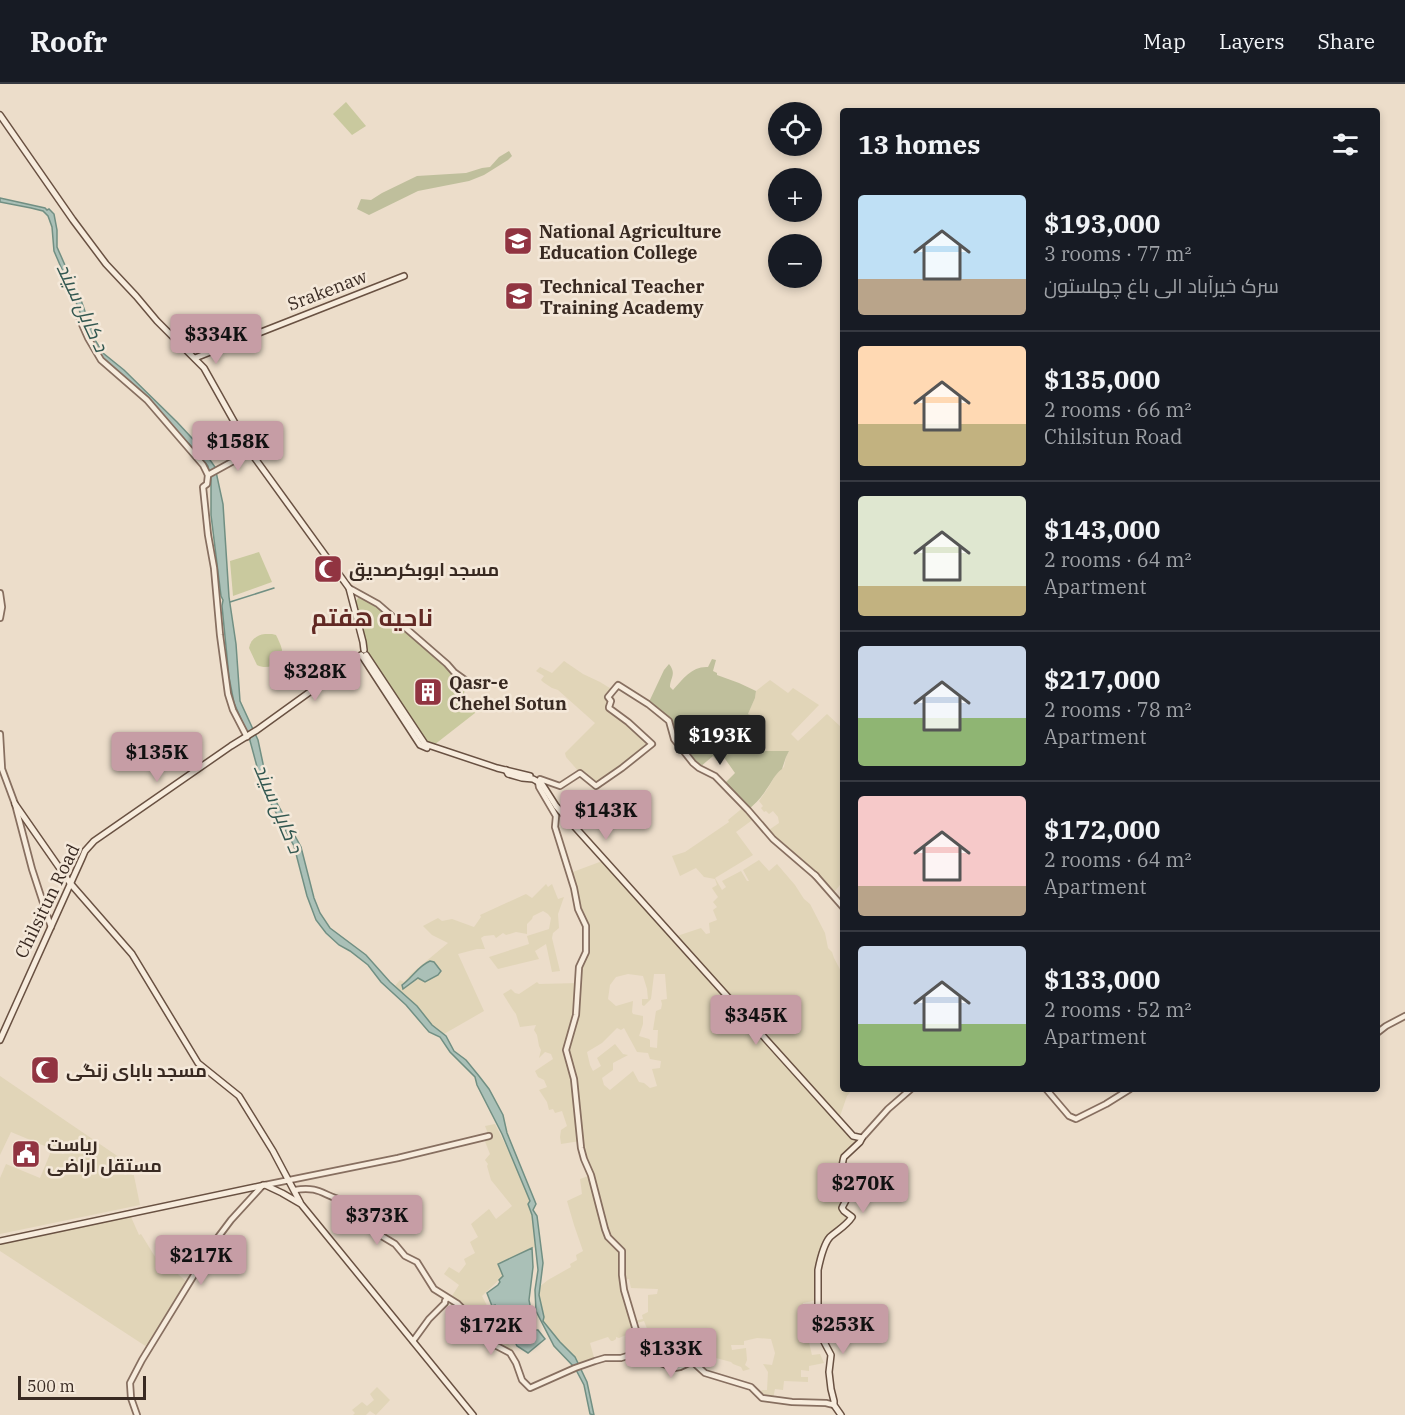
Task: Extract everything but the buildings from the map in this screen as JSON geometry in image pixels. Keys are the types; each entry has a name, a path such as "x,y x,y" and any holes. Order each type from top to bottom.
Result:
{"main road":[{"path":"0,117 65,213 104,265 203,369 254,457 352,592 363,642 363,653"},
{"name":"Srakenaw","path":"194,358 404,276"},
{"path":"241,437 248,453 282,502 348,591 363,653 424,744 539,780 579,830 860,1138 860,1142 842,1160 841,1180 847,1195 842,1208 852,1217 829,1239 818,1270 818,1315 822,1338 831,1355 829,1372 834,1405 841,1415"},
{"name":"Chilsitun Road","path":"0,1040 85,851 93,842 234,746 363,653"},
{"path":"15,804 70,884 132,954 198,1064 239,1096 273,1151 301,1204"},
{"path":"0,1241 264,1185 301,1204 473,1415"}],"street":[{"path":"80,320 101,360 147,400 209,475 207,484 203,487 203,495 214,568 228,694 233,710 248,736"},
{"path":"209,475 248,453"},
{"path":"352,592 378,604 468,682"},
{"path":"0,593 2,607 0,618"},
{"path":"816,876 766,832 715,776 693,763 674,739 669,722 648,704 618,685 608,697 611,701 609,708 652,744 596,786 580,773 560,786 539,780 538,785 556,816 555,827 569,868 578,909 586,926 586,952 579,967 576,1015 566,1050 574,1079 581,1148 591,1175 604,1229 622,1251 624,1290 645,1357 671,1368 694,1363 705,1373 751,1387 762,1398 834,1405"},
{"path":"0,734 2,770 15,804 32,869 51,927"},
{"path":"808,866 840,904"},
{"path":"1380,1031 1405,1016"},
{"path":"860,1138 908,1092"},
{"path":"1049,1092 1069,1116 1076,1119 1125,1092"},
{"path":"137,1415 131,1398 130,1383 142,1360 213,1244 231,1220 264,1185 413,1155 489,1136"},
{"path":"295,1190 315,1189 347,1201 360,1223 395,1244 405,1256 420,1266 434,1289 464,1309 479,1333 489,1342 510,1353 522,1380 531,1388 578,1367 605,1358 621,1358 643,1351"},
{"path":"413,1341 447,1298"}],"shaded area":[{"path":"564,661 613,690 609,697 609,706 652,744 596,786 580,773 565,753 595,723 558,690 543,682 541,680 544,676 536,671 540,667 552,673"},
{"path":"770,680 788,693 793,688 819,705 791,734 798,741 827,714 840,726 840,885 832,895 766,832 779,823 778,817 773,811 769,814 764,812 759,801 776,774 784,767 789,751 764,751 749,743 752,729 758,721 748,714 756,691"},
{"path":"745,806 755,818 736,832 753,855 715,878 722,890 726,887 722,881 741,871 749,881 743,870 759,860 769,871 777,864 810,904 825,933 828,948 840,969 840,1092 850,1092 839,1119 860,1142 846,1155 841,1178 847,1192 843,1205 851,1215 831,1236 819,1261 818,1300 803,1303 803,1318 812,1355 820,1354 824,1363 809,1366 809,1371 801,1370 801,1377 808,1377 808,1382 784,1381 783,1390 775,1389 773,1399 758,1395 762,1390 767,1390 768,1372 763,1364 772,1365 775,1353 771,1339 757,1338 744,1341 744,1345 731,1345 732,1350 746,1348 745,1365 750,1369 743,1371 741,1367 731,1362 716,1358 715,1348 704,1351 695,1337 684,1343 686,1346 659,1360 643,1354 652,1350 644,1321 634,1324 636,1331 619,1338 616,1337 613,1341 608,1337 590,1343 595,1361 580,1367 574,1355 543,1321 539,1287 571,1267 570,1264 577,1260 576,1255 583,1251 567,1201 582,1194 580,1179 591,1175 580,1141 561,1144 561,1130 567,1126 562,1111 555,1113 553,1109 549,1110 539,1090 547,1087 535,1071 553,1059 551,1054 545,1052 539,1058 541,1050 534,1030 536,1025 520,1027 516,1014 503,994 511,989 519,994 537,982 539,984 578,983 585,956 586,926 570,873 605,860 674,937 701,928 706,934 710,933 709,923 717,920 713,910 717,907 713,902 718,897 712,888 717,885 715,879 704,877 696,868 680,876 672,856 685,852 729,822 728,820","holes":["628,974 643,976 648,999 642,999 644,1006 651,999 654,974 665,974 667,999 661,1000 661,1009 656,1011 653,1030 658,1030 657,1048 650,1047 650,1040 639,1036 643,1016 633,1014 633,1001 616,1006 608,999 610,985 616,977","617,1028 621,1030 624,1028 637,1052 648,1053 650,1059 661,1061 660,1068 652,1069 657,1086 650,1088 639,1082 633,1071 610,1090 604,1085 602,1078 613,1070 613,1063 628,1055 623,1054 615,1044 597,1058 601,1066 593,1071 587,1052 602,1043","629,1279 631,1288 658,1289 657,1294 648,1295 648,1312 642,1315 643,1319 633,1321 623,1280"]},
{"path":"546,884 548,887 552,884 558,899 564,897 558,914 559,928 553,933 552,938 560,971 552,972 546,944 535,951 539,959 498,969 489,957 529,944 527,936 549,929 551,918 543,911 533,916 527,924 527,934 516,932 506,935 503,933 496,938 494,935 484,936 481,938 485,949 458,954 484,1011 444,1034 432,1025 417,1006 395,986 400,980 404,982 412,973 448,943 432,935 423,926 438,918 442,921 452,919 474,927 480,915 526,894 532,898","holes":["434,962 441,971 416,979 403,989 402,985 426,963"]},
{"path":"0,1076 132,1166 140,1205 0,1234 0,1178 6,1164 40,1178 52,1149 11,1132 0,1155"},
{"path":"495,1124 530,1201 528,1204 532,1215 535,1247 499,1264 503,1276 482,1296 496,1323 494,1328 513,1349 513,1357 479,1333 468,1314 450,1299 459,1285 444,1274 449,1267 459,1273 466,1264 464,1259 475,1253 470,1242 478,1237 471,1224 489,1209 496,1219 512,1206 491,1180 485,1160 490,1154 484,1139 489,1136 485,1126"},
{"path":"131,1217 139,1235 141,1234 157,1260 171,1268 188,1283 147,1347 0,1251 0,1244"},
{"path":"377,1387 390,1400 376,1415 370,1411 366,1415 353,1415 355,1413 352,1410 362,1402 367,1406 374,1400 370,1394"}],"green space":[{"path":"346,102 366,126 352,135 333,114"},
{"path":"509,151 512,156 508,160 484,175 469,181 418,191 369,215 357,209 361,199 371,200 417,176 466,173 490,167 499,157"},
{"path":"259,552 272,582 233,596 230,561"},
{"path":"364,597 373,602 450,668 466,688 464,693 475,713 434,745 424,742 367,655 355,603 358,598"},
{"path":"265,634 276,635 282,650 280,659 274,665 262,667 257,665 249,648 255,638"},
{"path":"712,659 716,660 713,671 717,675 756,691 748,714 759,717 752,729 749,742 754,742 755,747 763,745 764,751 789,751 782,769 748,810 723,785 735,773 723,756 717,761 713,756 700,767 674,739 668,721 648,704 669,664 673,673 670,687 673,690 693,671 708,667"}],"water":[{"name":"د کابل سيند","path":"0,198 49,209 54,214 57,247 81,300 95,340 103,353 124,370 177,422 215,467 223,504 229,597 236,644 240,701 258,740 272,794 301,847 314,898 330,928 366,955 390,982 417,1006 432,1025 446,1036 454,1051 466,1060 489,1089 503,1115 507,1133 536,1204 533,1210 537,1216 543,1263 539,1295 543,1321 575,1357 587,1382 594,1415 590,1414 584,1385 575,1368 554,1346 536,1311 535,1290 538,1270 532,1215 528,1204 530,1201 475,1077 450,1052 440,1037 429,1032 406,1005 381,982 368,965 339,945 316,920 294,846 268,798 249,737 234,703 229,677 223,600 211,515 211,479 208,466 190,445 104,361 91,341 54,251 52,227 48,216 43,211 0,202"},
{"path":"430,961 434,962 441,971 438,975 425,982 418,978 403,989 402,985"},
{"path":"532,1248 533,1267 529,1300 534,1326 519,1338 521,1340 533,1330 538,1330 545,1339 528,1353 517,1346 516,1339 513,1342 503,1329 498,1320 495,1305 492,1306 487,1293 498,1285 503,1276 498,1264"}],"waterway":[{"path":"230,602 274,588"}],"place":[{"name":"National Agriculture Education College","path":"518,241"},
{"name":"Technical Teacher Training Academy","path":"519,296"},
{"name":"مسجد ابوبکرصدیق","path":"328,569"},
{"name":"Qasr-e Chehel Sotun","path":"428,692"},
{"name":"مسجد بابای زنگی","path":"45,1070"},
{"name":"ریاست مستقل اراضی","path":"26,1154"}],"district":[{"name":"ناحیه هفتم","path":"372,617"}]}
